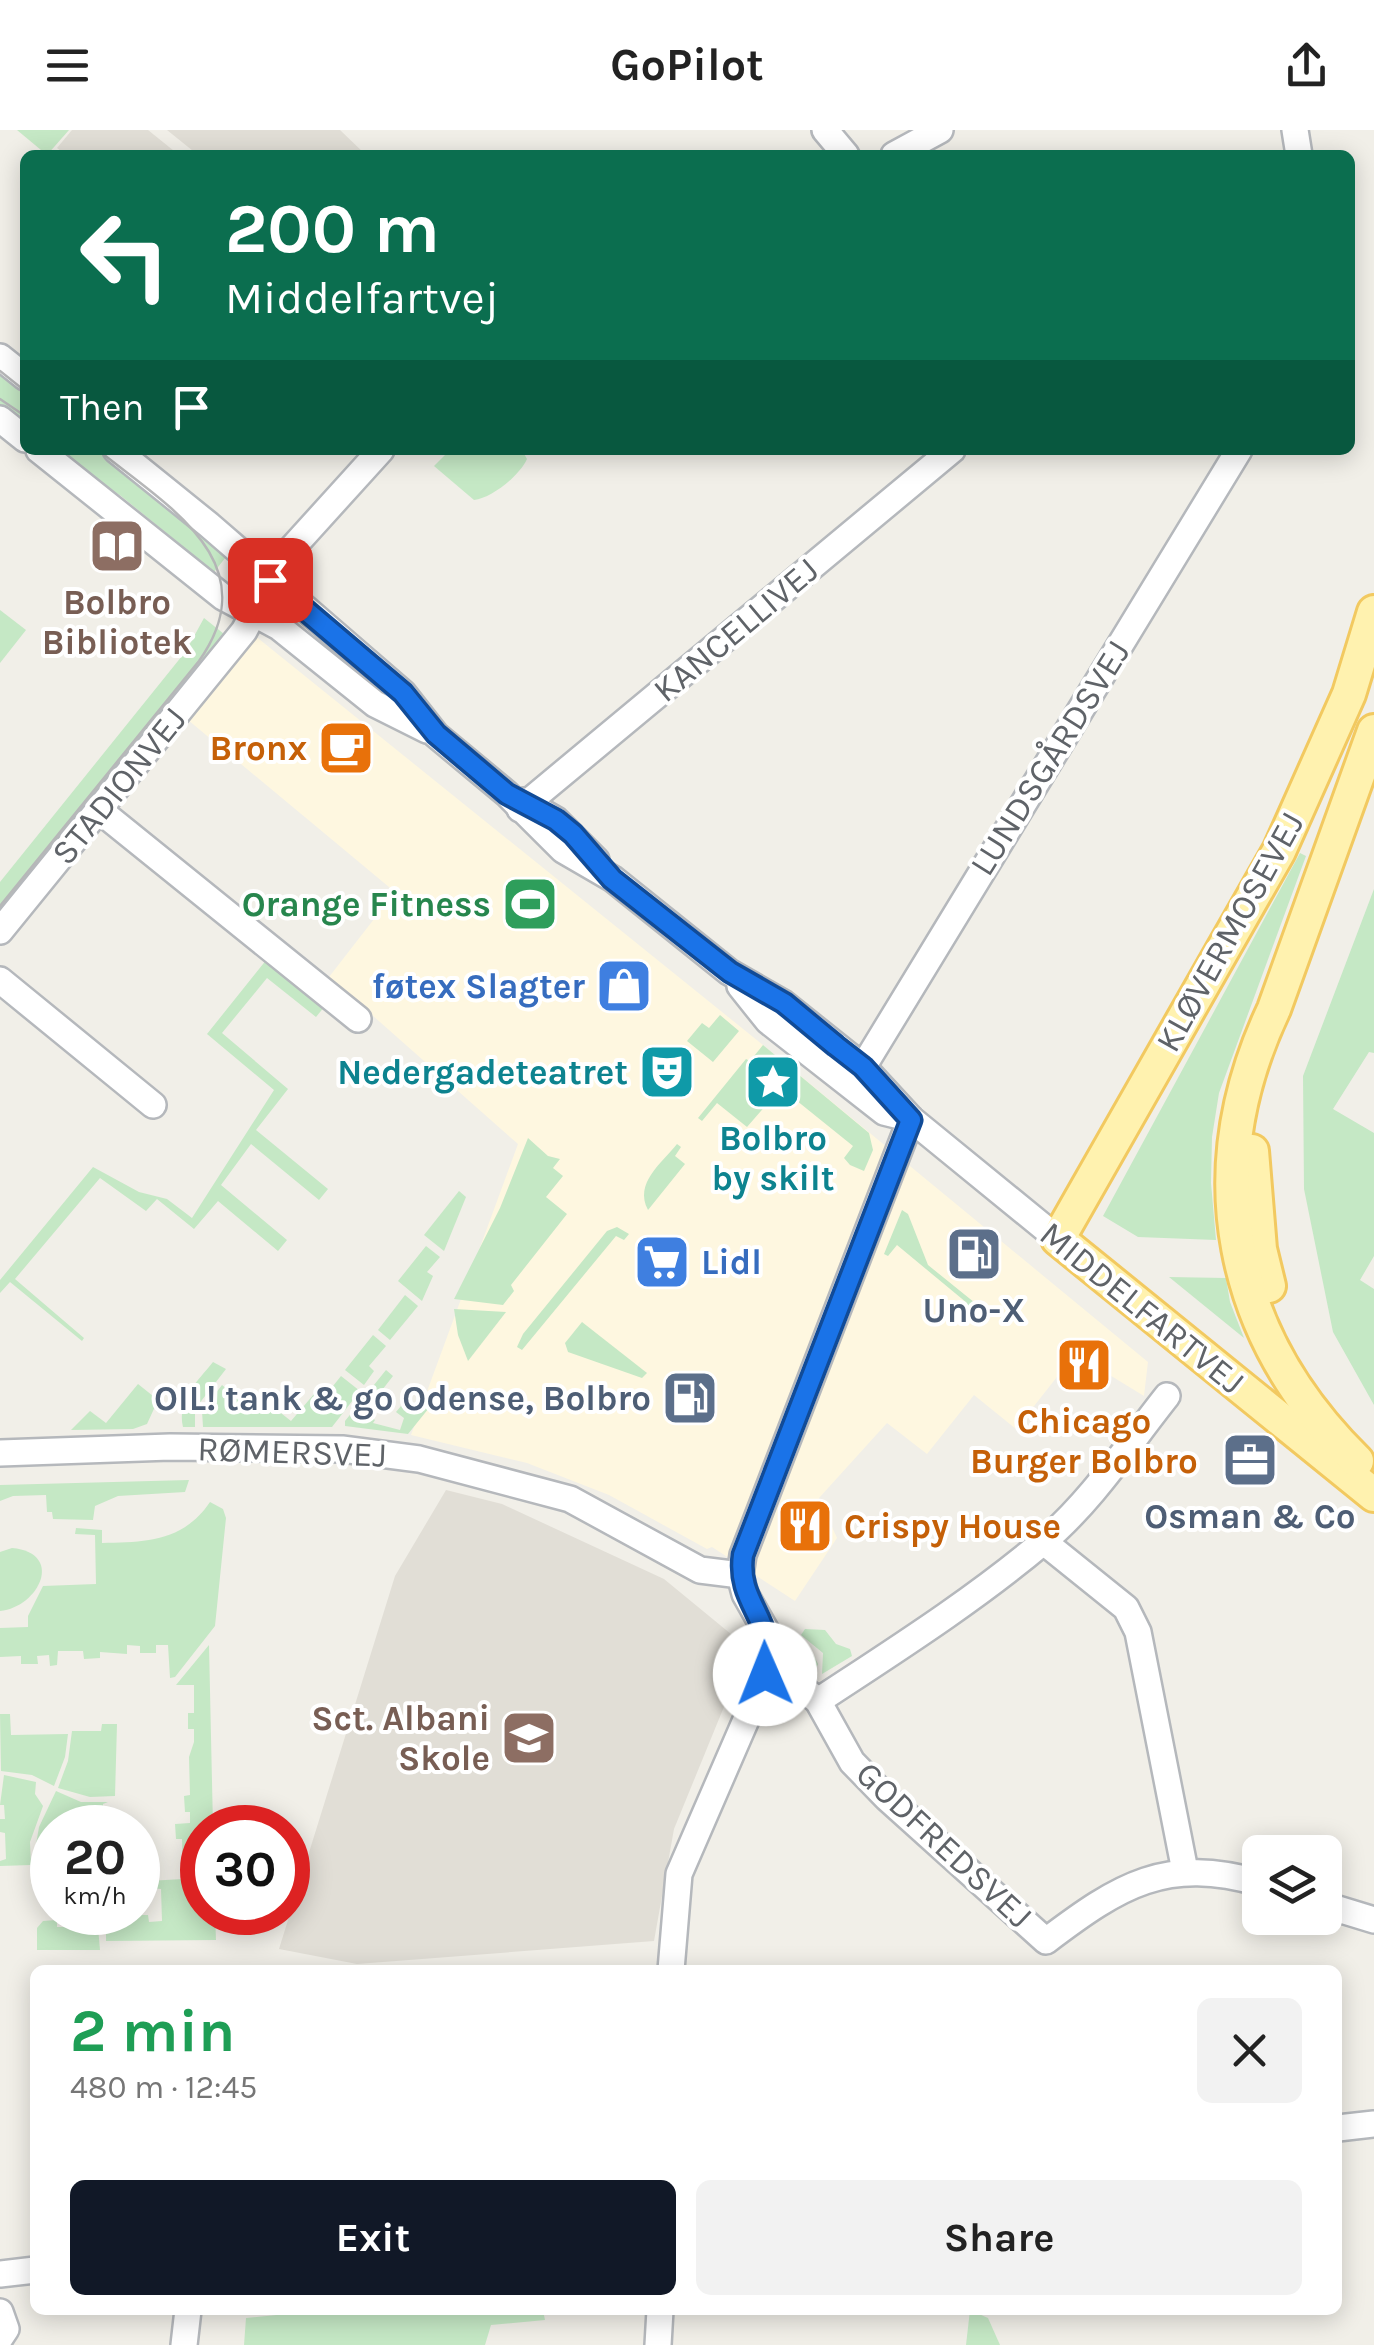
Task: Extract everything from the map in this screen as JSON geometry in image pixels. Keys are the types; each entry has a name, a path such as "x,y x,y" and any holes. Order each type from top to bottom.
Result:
{"main road":[{"name":"KLØVERMOSEVEJ","path":"1058,1239 1278,851 1316,774 1348,694 1374,612"},
{"name":"KLØVERMOSEVEJ","path":"1374,730 1274,1009 1253,1054 1240,1099 1230,1162 1233,1231 1254,1304 1287,1373 1312,1412 1374,1478"},
{"name":"MIDDELFARTVEJ","path":"1058,1239 1374,1496"}],"street":[{"path":"826,130 842,150"},
{"path":"903,150 940,130"},
{"path":"0,357 20,374"},
{"path":"0,419 20,435"},
{"name":"MIDDELFARTVEJ","path":"45,455 223,597 279,627 374,704 436,734"},
{"name":"MIDDELFARTVEJ","path":"122,455 403,693 436,734 518,802 573,834 612,879 730,972 784,1003 863,1067 911,1120 1058,1239"},
{"name":"STADIONVEJ","path":"0,932 244,631 270,580 296,543 375,455"},
{"name":"KANCELLIVEJ","path":"518,802 946,455"},
{"name":"LUNDSGÅRDSVEJ","path":"863,1067 1237,455"},
{"path":"99,810 358,1019"},
{"name":"MIDDELFARTVEJ","path":"730,972 768,1021 884,1112 911,1120"},
{"path":"0,980 153,1105"},
{"path":"671,1965 679,1874 770,1656 766,1631 745,1594 740,1575 743,1555 911,1120"},
{"path":"765,1674 807,1692 818,1701 915,1638 1044,1542 1071,1515 1167,1396"},
{"name":"RØMERSVEJ","path":"0,1453 170,1447 324,1449 419,1458 570,1499 700,1570 740,1575"},
{"path":"1044,1542 1126,1608 1138,1632 1186,1872"},
{"name":"GODFREDSVEJ","path":"818,1701 852,1762 1046,1940 1112,1895 1147,1880 1186,1872 1223,1872 1242,1878"},
{"path":"1342,1910 1374,1920"},
{"path":"1342,2128 1374,2124"},
{"path":"0,2274 30,2271"},
{"path":"0,2312 6,2329 0,2338"},
{"path":"184,2345 187,2315"},
{"path":"658,2345 660,2315"}],"shaded area":[{"path":"72,130 148,130 173,150 60,150 57,148"},
{"path":"167,130 340,130 361,150 192,150"},
{"path":"254,635 763,1045 1148,1362 1144,1396 1108,1374 1094,1391 1064,1368 1016,1429 974,1395 927,1454 887,1423 819,1498 837,1538 795,1601 712,1547 707,1549 609,1495 527,1463 411,1435 518,1144 329,977 395,892 188,720"},
{"name":"Sct. Albani Skole","path":"446,1490 502,1504 664,1579 748,1648 674,1829 654,1941 357,1964 279,1949 283,1935 310,1935 310,1849 395,1576"}],"green space":[{"path":"17,130 69,130 51,150 41,150"},
{"path":"0,363 20,379 20,427 0,412"},
{"path":"60,455 114,455 226,557 214,572 121,496"},
{"path":"445,455 525,455 527,459 505,485 474,500 434,466"},
{"path":"0,610 26,630 0,663"},
{"path":"204,618 224,634 219,644 0,915 0,882 186,651"},
{"path":"1300,853 1306,856 1219,1093 1212,1137 1211,1183 1216,1240 1138,1237 1103,1216"},
{"path":"1374,889 1374,1053 1369,1052 1333,1109 1374,1133 1374,1256 1360,1280 1374,1289 1374,1405 1333,1332 1304,1189 1303,1076"},
{"path":"267,959 325,1006 316,1017 267,978 222,1033 288,1089 256,1130 328,1189 319,1200 251,1144 221,1185 287,1240 278,1251 218,1201 194,1229 157,1199 146,1211 100,1178 15,1279 84,1338 82,1341 10,1282 0,1293 0,1280 93,1167 139,1192 167,1199 192,1218 274,1090 207,1034"},
{"path":"720,1015 739,1031 713,1062 687,1041 702,1023 709,1028"},
{"path":"763,1045 869,1133 873,1150 864,1171 844,1158 853,1146 781,1088 747,1127 717,1103 702,1121 698,1118 746,1059 750,1061"},
{"path":"528,1138 548,1156 560,1159 553,1168 563,1176 546,1197 567,1214 511,1285 514,1291 503,1305 454,1299 500,1208"},
{"path":"677,1144 681,1147 675,1156 685,1164 648,1210 644,1191 647,1183"},
{"path":"459,1191 466,1197 444,1251 424,1235"},
{"path":"902,1210 908,1214 928,1265 980,1307 968,1322 959,1314 967,1303 897,1245 888,1256 884,1254"},
{"path":"617,1227 629,1234 624,1240 616,1236 522,1350 517,1347 523,1334 607,1231"},
{"path":"426,1246 440,1257 427,1272 433,1276 422,1301 398,1281"},
{"path":"1169,1277 1226,1278 1230,1302 1244,1338"},
{"path":"405,1295 418,1306 390,1340 378,1330"},
{"path":"454,1309 506,1312 468,1361 458,1335"},
{"path":"582,1322 647,1373 642,1378 568,1352 565,1343"},
{"path":"373,1335 386,1346 369,1366 374,1371 364,1385 345,1370"},
{"path":"213,1362 226,1369 195,1409 195,1427 183,1427 186,1399"},
{"path":"386,1370 393,1376 365,1412 375,1420 373,1423 400,1430 404,1418 396,1412 406,1400 418,1410 428,1399 433,1403 408,1434 345,1426 345,1421"},
{"path":"341,1376 360,1391 332,1427 203,1427 202,1411 222,1385 256,1413 267,1402 291,1421 314,1394 325,1396"},
{"path":"138,1384 158,1400 147,1424 133,1429 71,1430 90,1411 106,1423"},
{"path":"189,1480 185,1492 118,1496 95,1506 93,1520 53,1519 52,1512 47,1512 46,1495 13,1496 0,1501 0,1485"},
{"path":"210,1502 223,1509 226,1518 215,1626 175,1677 170,1678 168,1645 156,1645 156,1653 140,1653 140,1646 127,1645 127,1654 100,1652 100,1658 84,1659 83,1651 58,1651 57,1665 50,1666 49,1655 37,1656 38,1664 21,1664 21,1656 0,1657 0,1628 28,1627 28,1616 43,1586 96,1584 95,1535 75,1534 76,1528 102,1530 102,1543 148,1540 188,1525"},
{"path":"12,1548 38,1559 42,1569 40,1580 26,1600 0,1611 0,1552"},
{"path":"805,1629 825,1630 836,1644 850,1649 852,1656 822,1674 823,1653 801,1635"},
{"path":"209,1645 213,1805 185,1805 184,1796 190,1795 189,1757 194,1729 188,1729 188,1713 194,1713 194,1685 176,1685"},
{"path":"793,1645 808,1645 818,1664 815,1671 807,1674 793,1670 789,1664"},
{"path":"0,1714 10,1714 11,1735 68,1734 65,1757 54,1786 32,1775 1,1771"},
{"path":"102,1724 117,1724 115,1796 90,1797 58,1788 68,1761 72,1731 101,1731"},
{"path":"4,1775 36,1782 35,1794 42,1805 30,1805 30,1865 0,1866 0,1861 6,1859 5,1833 0,1832 0,1819 5,1819 4,1805 0,1805"},
{"path":"56,1791 81,1802 108,1802 103,1805 49,1805"},
{"path":"175,1824 180,1824 180,1839 176,1839"},
{"path":"180,1879 180,1935 216,1935 216,1940 106,1941 106,1935 160,1935 160,1880"},
{"path":"37,1935 99,1935 100,1950 37,1950"},
{"path":"544,2315 545,2320 491,2325 485,2345 244,2345 246,2318"},
{"path":"969,2315 988,2318 1000,2345 966,2345"}],"tram line":[{"path":"0,371 20,387"},
{"path":"0,399 20,413"},
{"path":"0,906 199,661 218,626 222,594 216,565 200,539 152,492 104,455"}],"place":[{"name":"Bolbro Bibliotek","path":"117,546"},
{"name":"Bronx","path":"346,748"},
{"name":"Orange Fitness","path":"530,904"},
{"name":"føtex Slagter","path":"624,986"},
{"name":"Nedergadeteatret","path":"667,1072"},
{"name":"Bolbro by skilt","path":"773,1082"},
{"name":"Uno-X","path":"974,1254"},
{"name":"Lidl","path":"662,1262"},
{"name":"Chicago Burger Bolbro","path":"1084,1365"},
{"name":"OIL! tank & go Odense, Bolbro","path":"690,1398"},
{"name":"Osman & Co","path":"1250,1460"},
{"name":"Crispy House","path":"805,1526"},
{"name":"Sct. Albani Skole","path":"529,1738"}],"route":[{"path":"270,580 403,693 436,734 507,794 556,820 612,879 730,972 784,1003 863,1067 911,1120 743,1555 740,1575 745,1594 766,1631 770,1656 765,1674"}]}
